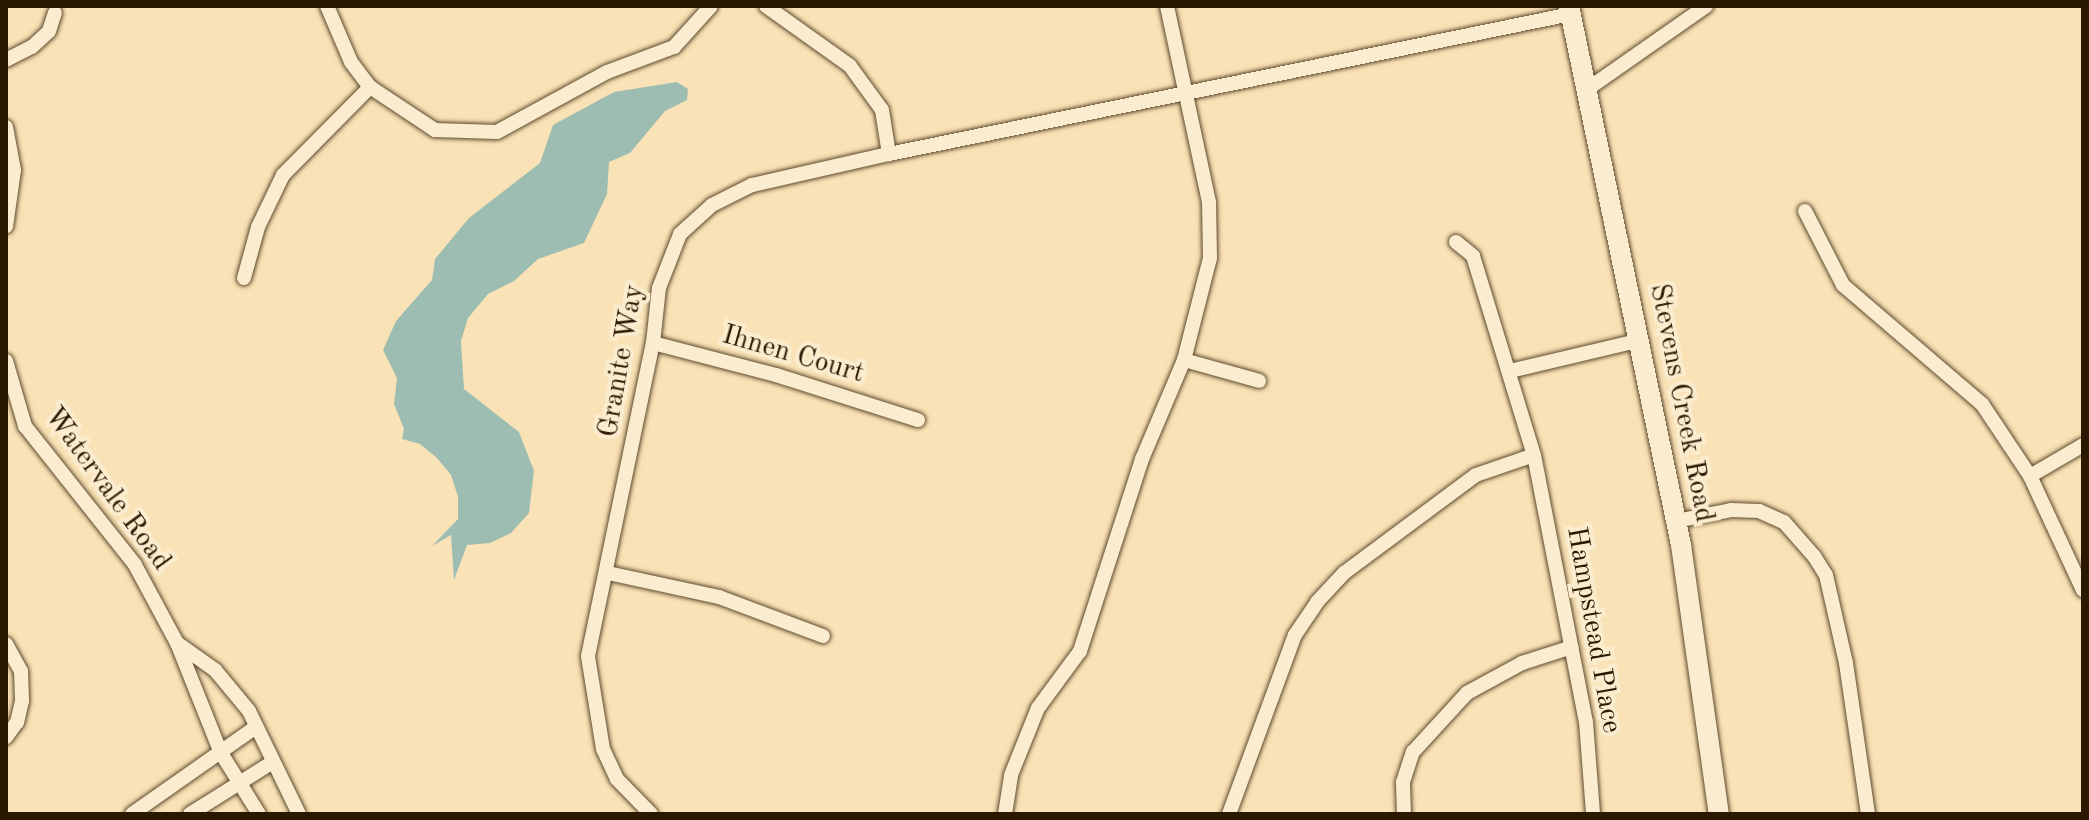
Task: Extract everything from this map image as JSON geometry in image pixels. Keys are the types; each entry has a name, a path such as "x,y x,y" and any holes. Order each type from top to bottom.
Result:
{"street":[{"path":"327,6 351,62 370,87 435,130 497,132 607,72 674,47 711,6"},
{"path":"766,6 850,66 882,110 889,154"},
{"path":"1005,814 1011,775 1038,708 1080,651 1142,459 1184,360 1210,258 1209,202 1182,91 1167,6"},
{"path":"1589,88 1706,6"},
{"name":"Granite Way","path":"651,814 617,779 595,717 588,656 608,573 653,343 659,288 680,234 712,205 752,185 1570,10"},
{"name":"Stevens Creek Road","path":"1570,10 1589,88 1637,341 1676,521 1719,814"},
{"path":"6,60 32,47 49,31 55,13"},
{"path":"244,278 258,227 283,175 370,87"},
{"path":"6,127 14,170 6,226"},
{"path":"1805,211 1843,285 1982,404 2030,476 2083,590"},
{"name":"Hampstead Place","path":"1456,242 1473,256 1534,455 1586,722 1593,814"},
{"path":"1510,371 1637,341"},
{"name":"Ihnen Court","path":"653,343 776,375 918,420"},
{"path":"1184,360 1259,381"},
{"name":"Watervale Road","path":"6,361 25,426 135,565 177,643 221,753 259,814"},
{"path":"2030,476 2083,445"},
{"path":"1229,814 1295,635 1317,602 1344,573 1476,475 1534,455"},
{"path":"1676,521 1731,510 1759,511 1784,522 1814,556 1826,575 1846,663 1868,814"},
{"path":"608,573 719,597 823,636"},
{"name":"Watervale Road","path":"177,643 215,670 256,727 299,814"},
{"path":"6,644 21,671 22,701 17,722 6,737"},
{"path":"1404,814 1403,782 1413,752 1467,693 1522,663 1572,647"},
{"path":"132,814 256,727"},
{"path":"190,814 238,781 273,762"}],"water":[{"path":"677,82 688,89 687,100 665,111 630,153 609,162 607,194 584,243 538,259 514,281 488,294 468,318 461,341 464,389 519,432 534,471 529,513 511,533 490,543 467,545 454,580 451,535 432,546 458,519 458,497 451,475 437,458 420,444 402,439 404,429 394,404 397,378 383,350 396,321 432,280 435,259 469,218 540,163 553,125 614,92"}]}
